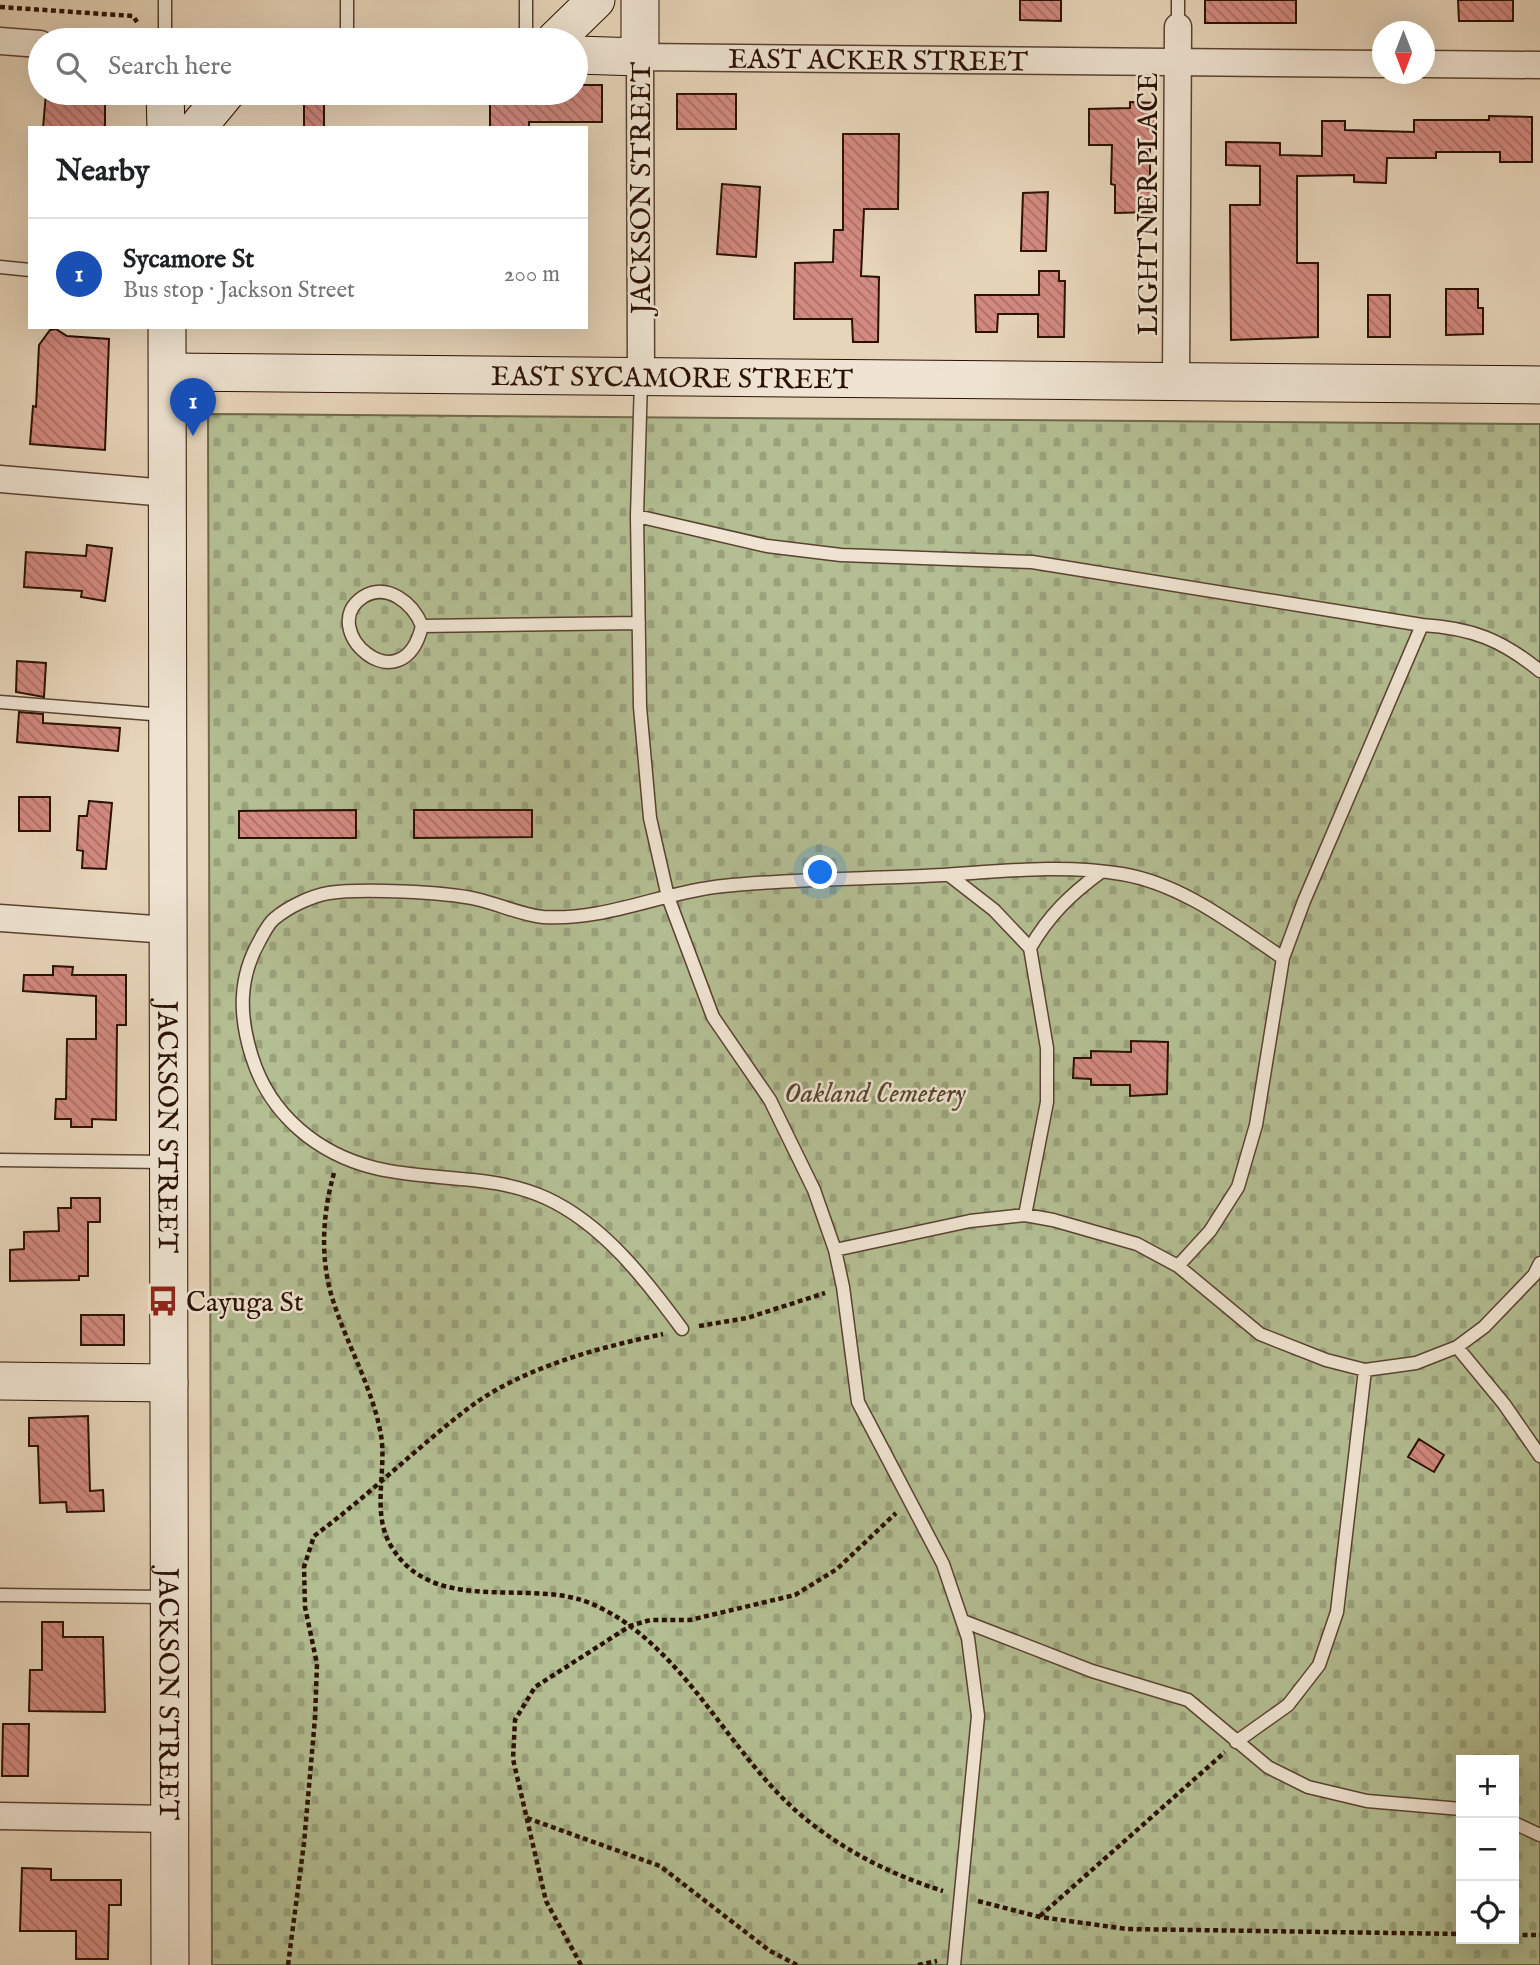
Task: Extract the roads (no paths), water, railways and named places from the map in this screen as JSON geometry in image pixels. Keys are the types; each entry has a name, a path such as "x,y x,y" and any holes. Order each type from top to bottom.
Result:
{"street":[{"path":"567,28 596,0"},
{"name":"JACKSON STREET","path":"640,0 641,377"},
{"name":"LIGHTNER PLACE","path":"1176,382 1178,27"},
{"path":"0,41 28,43"},
{"name":"EAST ACKER STREET","path":"588,55 1179,64 1372,64"},
{"path":"1435,64 1540,65"},
{"path":"165,105 166,126"},
{"path":"199,126 216,105"},
{"name":"JACKSON STREET","path":"167,329 170,1965"},
{"name":"EAST SYCAMORE STREET","path":"168,372 1540,386"},
{"path":"0,479 167,493"},
{"path":"0,918 168,930"},
{"path":"0,1381 169,1383"},
{"path":"0,1816 171,1819"}],"lane":[{"path":"165,0 165,28"},
{"path":"347,0 347,28"},
{"path":"526,0 526,28"},
{"path":"1178,0 1178,27"},
{"path":"0,267 28,270"},
{"path":"641,377 637,516 640,707 650,818 668,897 713,1017 769,1100 814,1190 835,1250 843,1287 858,1402 943,1564 964,1621 978,1716 954,1965"},
{"path":"637,516 779,547 841,555 1043,564 1422,625 1460,628 1512,648 1540,671"},
{"path":"383,592 393,594 411,605 422,626 418,640 410,652 398,660 386,662 360,652 352,639 350,624 357,601 367,595 383,592"},
{"path":"422,626 639,623"},
{"path":"1178,1266 1210,1231 1238,1187 1255,1125 1283,958 1304,901 1422,625"},
{"path":"0,702 168,715"},
{"path":"682,1329 648,1282 606,1241 567,1209 543,1196 503,1183 378,1169 338,1156 301,1133 275,1105 252,1059 242,1009 246,964 271,920 313,897 332,892 473,898 537,916 567,918 602,914 720,886 1066,869 1125,874 1173,890 1217,913 1283,958"},
{"path":"1030,948 1045,921 1062,903 1101,872"},
{"path":"949,875 994,910 1030,948 1047,1048 1047,1102 1025,1215"},
{"path":"0,1160 169,1162"},
{"path":"835,1250 970,1221 1025,1215 1115,1237 1178,1266 1260,1334 1326,1360 1365,1370 1416,1363 1457,1347 1484,1327 1534,1275 1540,1263"},
{"path":"1457,1347 1504,1404 1540,1456"},
{"path":"1236,1742 1288,1705 1319,1665 1337,1612 1365,1370"},
{"path":"0,1595 170,1597"},
{"path":"964,1621 1092,1671 1188,1700 1268,1768 1308,1787 1367,1801 1456,1809"},
{"path":"1519,1825 1540,1835"}],"place":[{"name":"Sycamore St","path":"193,436"},
{"name":"Cayuga St","path":"163,1301"}],"park label":[{"name":"Oakland Cemetery","path":"875,1092"}]}
